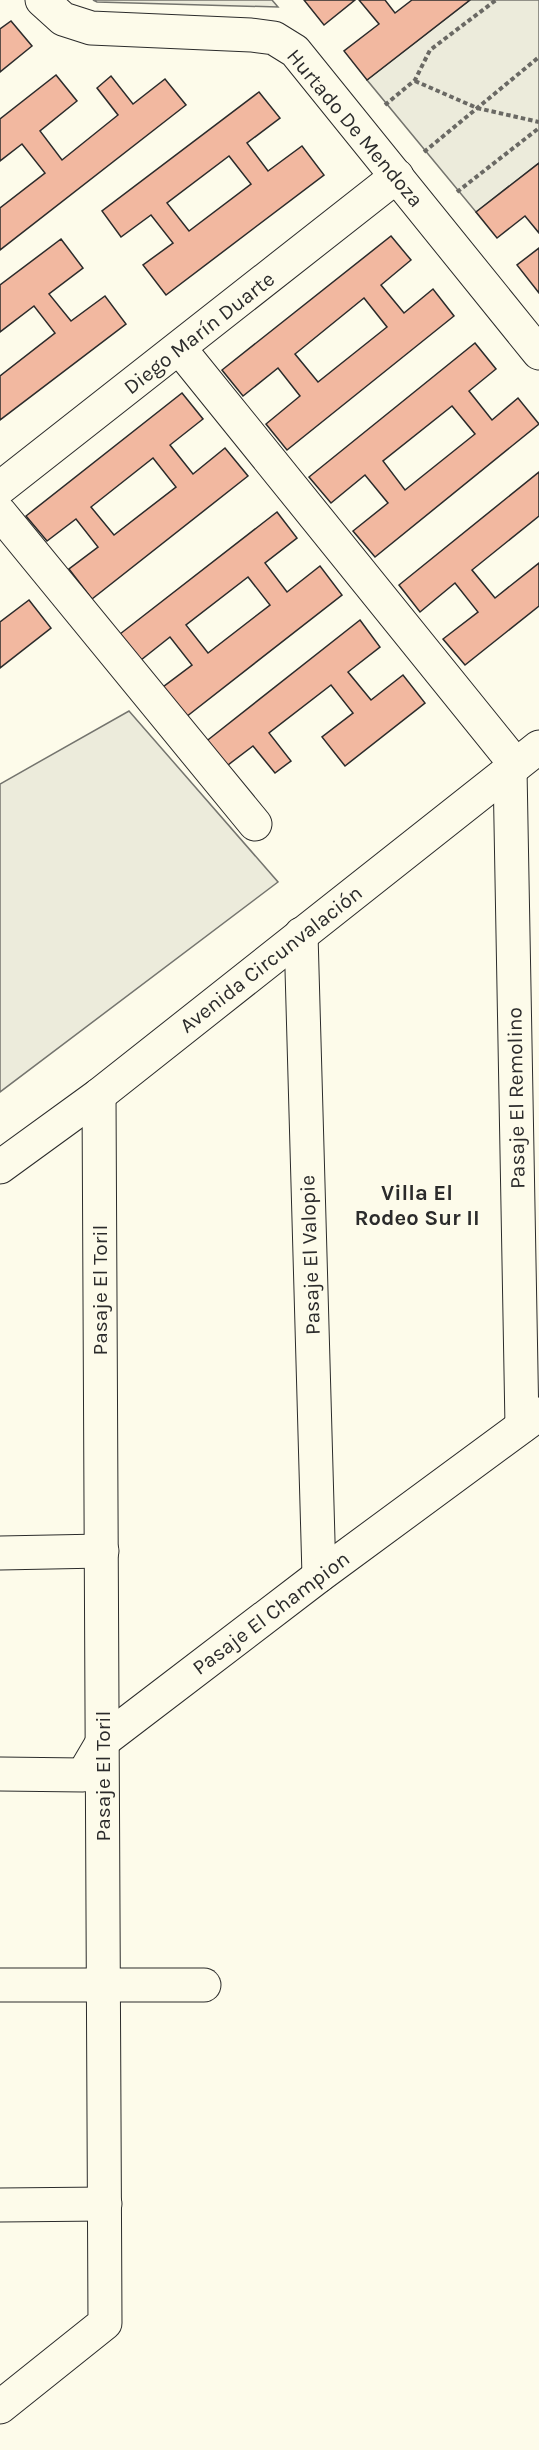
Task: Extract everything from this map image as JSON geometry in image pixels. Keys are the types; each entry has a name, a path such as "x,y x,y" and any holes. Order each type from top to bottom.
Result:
{"street":[{"name":"Hurtado De Mendoza","path":"42,0 63,20 91,28 251,35 274,38 294,51 539,353"},
{"name":"Diego Marín Duarte","path":"0,488 180,349 397,176"},
{"path":"180,349 522,760"},
{"path":"0,513 255,824"},
{"name":"Avenida Circunvalación","path":"0,1167 99,1095 522,760"},
{"name":"Pasaje El Remolino","path":"522,760 530,1420"},
{"name":"Pasaje El Valopie","path":"301,934 319,1576"},
{"name":"Pasaje El Toril","path":"0,2407 105,2323 99,1095"},
{"name":"Pasaje El Champion","path":"0,1774 83,1775 103,1741 319,1576 530,1420"},
{"path":"0,1553 102,1551"},
{"path":"0,1985 204,1985"},
{"path":"0,2205 105,2204"}],"path":[{"path":"358,128 415,80 430,50 496,0"},
{"path":"397,176 539,57"},
{"path":"415,80 477,108 539,122"},
{"path":"427,214 539,128"}],"shaded area":[{"path":"93,0 272,0 278,7 97,2"},
{"path":"470,0 539,0 539,163 476,212 367,80"},
{"path":"129,711 278,882 0,1092 0,784"}],"building":[{"path":"304,0 355,0 324,25"},
{"path":"359,0 385,0 395,13 412,0 470,0 367,80 344,51 379,24"},
{"path":"11,21 32,46 0,72 0,29"},
{"path":"56,75 77,101 40,131 62,160 118,115 97,88 111,76 133,104 165,79 186,105 0,250 0,208 45,173 22,144 0,161 0,119"},
{"path":"259,92 280,118 247,143 268,171 302,146 324,175 166,295 143,265 173,243 151,215 121,237 102,211","holes":["229,156 251,184 189,231 167,203"]},
{"path":"539,163 539,233 525,216 497,238 476,212"},
{"path":"391,236 411,260 381,285 404,313 433,289 454,316 287,450 266,424 300,396 278,368 243,396 222,370","holes":["364,298 387,327 318,382 295,354"]},
{"path":"61,239 83,268 49,294 71,321 105,296 126,324 0,420 0,376 55,333 34,306 0,332 0,285"},
{"path":"539,248 539,293 517,265"},
{"path":"475,343 496,369 469,391 492,420 518,398 539,424 375,557 353,531 388,503 365,475 331,503 309,477","holes":["452,406 475,434 405,490 383,461"]},
{"path":"182,393 203,419 170,445 193,474 225,448 248,476 92,599 69,569 98,547 76,519 47,541 26,516","holes":["153,458 176,487 114,535 91,507"]},
{"path":"539,472 539,516 472,570 495,598 539,563 539,606 465,665 443,639 478,612 455,583 420,612 399,585"},
{"path":"277,512 297,538 265,563 287,592 320,566 342,595 186,717 163,687 192,665 170,637 141,660 120,634","holes":["248,577 270,605 208,653 186,625"]},
{"path":"29,600 51,628 0,668 0,622"},
{"path":"360,620 380,647 348,672 371,700 403,675 425,703 345,766 322,737 353,713 331,685 269,733 291,761 275,773 253,746 224,768 204,743"}],"district":[{"name":"Villa El Rodeo Sur II","path":"417,1204"}]}
